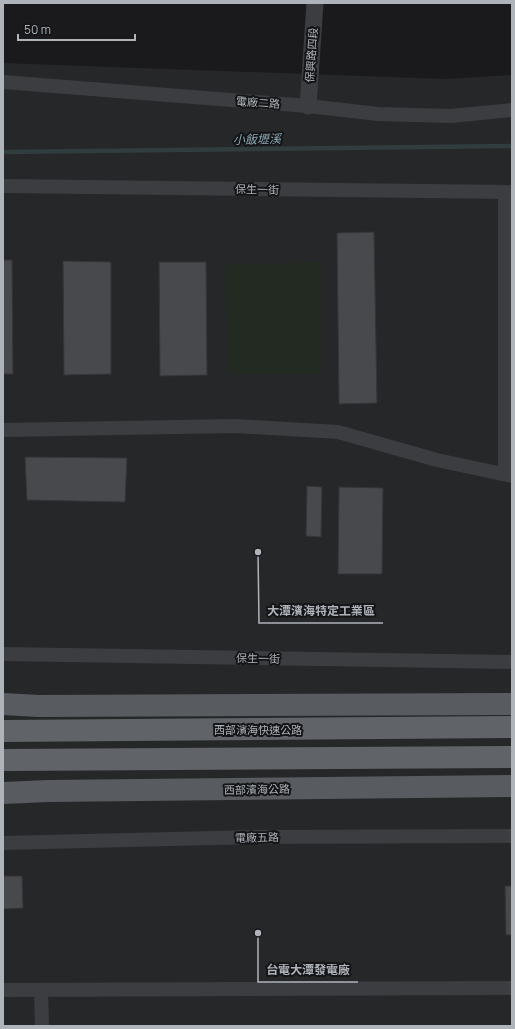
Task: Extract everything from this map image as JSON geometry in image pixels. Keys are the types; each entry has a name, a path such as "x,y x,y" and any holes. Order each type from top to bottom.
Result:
{"highway":[{"name":"西部濱海快速公路","path":"3,731 512,727"},
{"path":"3,760 512,757"}],"main road":[{"path":"3,704 39,706 512,704"},
{"name":"西部濱海公路","path":"3,793 48,791 512,786"}],"street":[{"name":"保興路四段","path":"308,106 315,3"},
{"name":"電廠二路","path":"3,82 308,106 378,114 451,116 512,110"},
{"name":"保生一街","path":"3,186 509,192"},
{"path":"3,430 235,426 338,432 437,460 509,475 509,192"},
{"name":"保生一街","path":"3,654 512,662"},
{"name":"電廠五路","path":"3,843 257,837 512,836"},
{"path":"3,990 512,988"},
{"path":"41,990 42,1026"}],"shaded area":[{"path":"3,63 446,79 512,75 512,1026 3,1026"},
{"path":"322,262 321,374 228,374 225,265"}],"building":[{"path":"374,232 377,403 339,404 337,233"},
{"path":"3,260 12,260 13,374 3,374"},
{"path":"63,261 111,262 111,374 64,375"},
{"path":"159,262 206,262 207,375 160,376"},
{"path":"25,457 127,458 125,502 27,500"},
{"path":"307,486 322,487 321,537 306,536"},
{"path":"339,487 383,488 382,574 338,574"},
{"path":"3,876 22,876 23,908 3,909"},
{"path":"505,886 512,886 512,935 506,935"}],"waterway":[{"name":"小飯壢溪","path":"3,152 512,146"}],"place":[{"name":"大潭濱海特定工業區","path":"258,552"},
{"name":"台電大潭發電廠","path":"258,933"}]}
